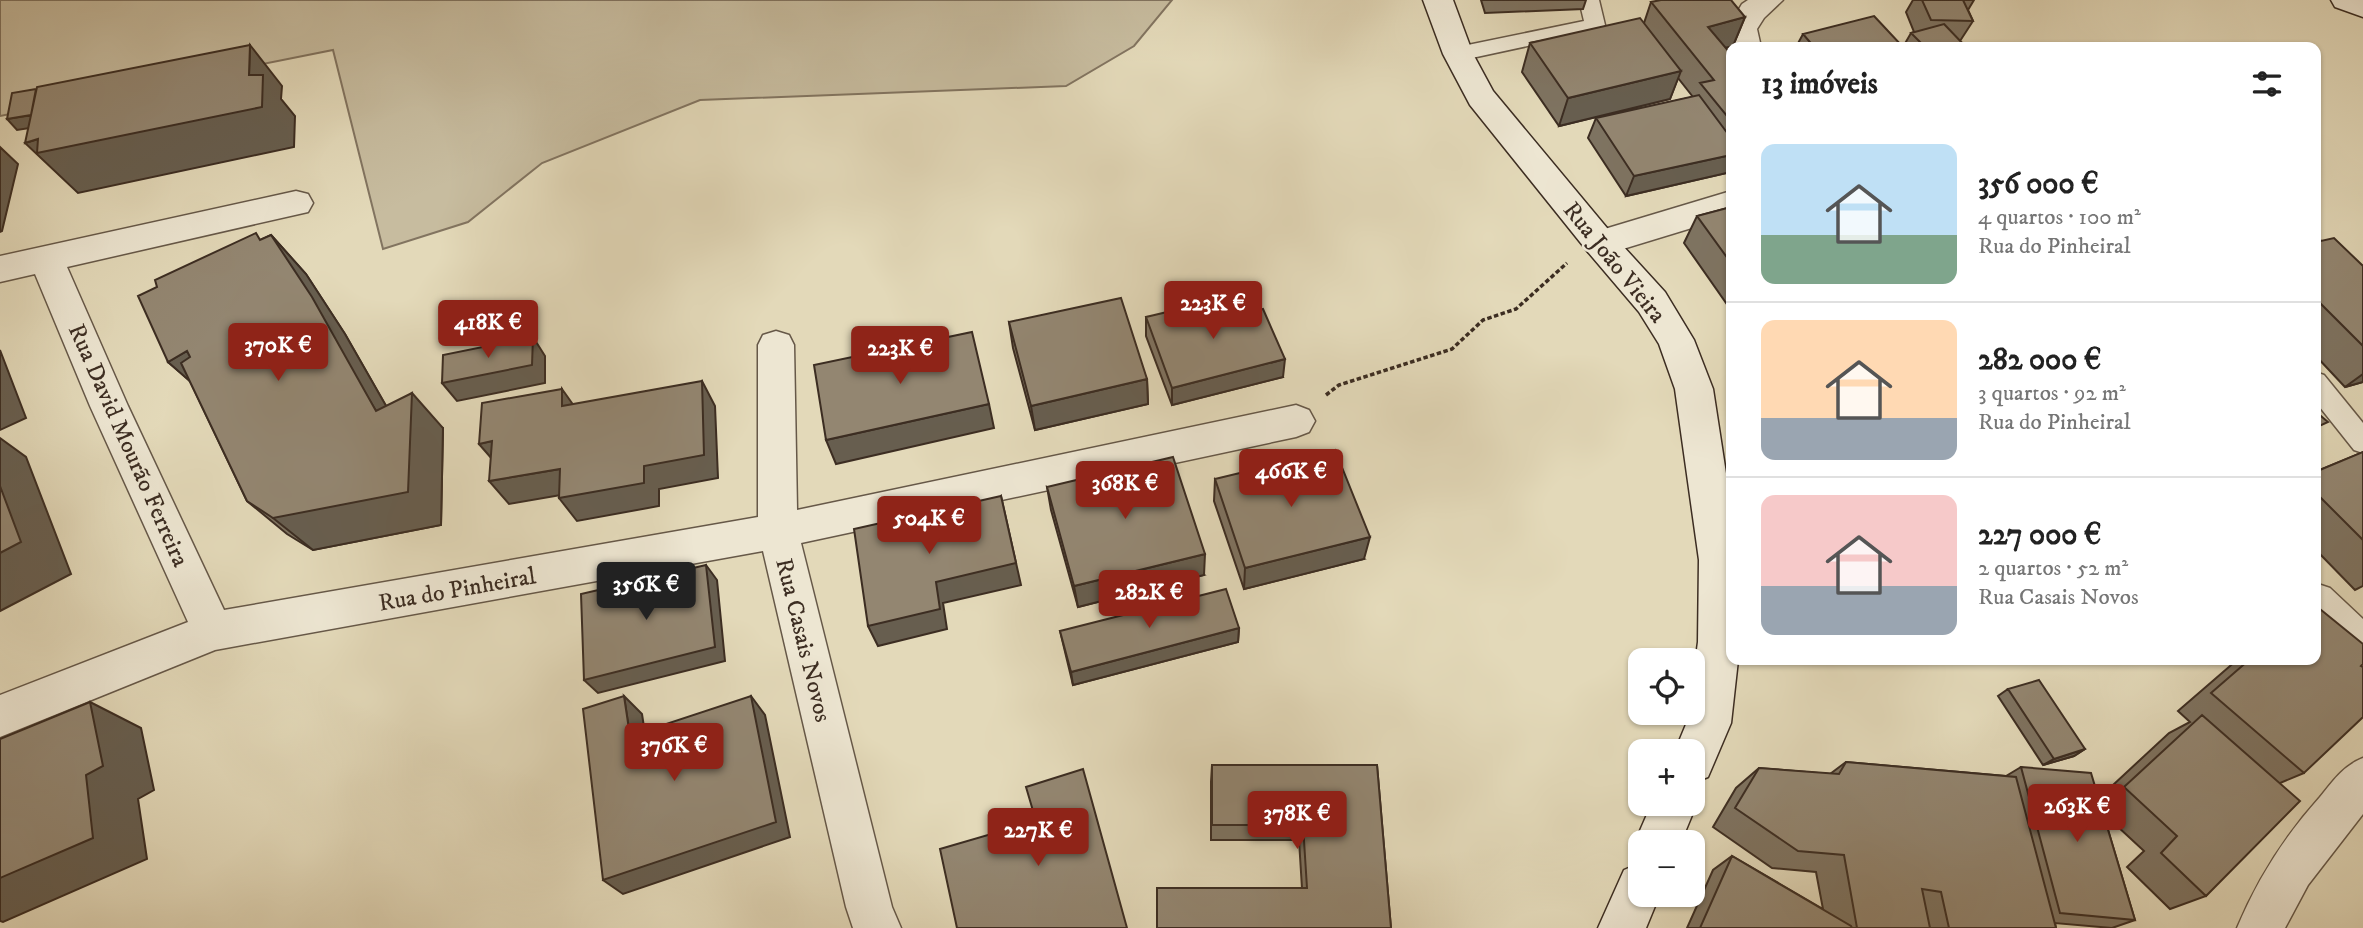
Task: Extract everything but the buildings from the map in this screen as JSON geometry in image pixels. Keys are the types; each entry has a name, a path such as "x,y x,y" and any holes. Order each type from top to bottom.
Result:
{"street":[{"name":"Rua João Vieira","path":"1438,0 1458,54 1481,97 1600,243 1652,302 1676,340 1694,389 1719,574 1718,642 1709,723 1702,739"},
{"path":"1745,42 1742,29 1753,11 1768,0"},
{"path":"2346,0 2363,7"},
{"path":"0,269 296,203"},
{"path":"1600,243 1726,205"},
{"name":"Rua David Mourão Ferreira","path":"46,259 109,406 213,631"},
{"name":"Rua Casais Novos","path":"776,345 778,531 869,907 877,928"},
{"name":"Rua do Pinheiral","path":"0,716 213,631 778,531 1296,421"},
{"path":"2321,607 2363,647"},
{"path":"2261,928 2270,900 2316,837 2363,780"},
{"path":"1622,928 1631,907"}],"lane":[{"path":"1458,54 1595,25 1589,0"},
{"path":"2321,390 2363,442"}],"path":[{"path":"1296,421 1339,384 1452,349 1483,320 1516,309 1582,250 1600,243"}],"shaded area":[{"path":"0,0 1172,0 1134,46 1066,86 700,100 542,163 468,222 383,249 333,50 0,116"}]}
